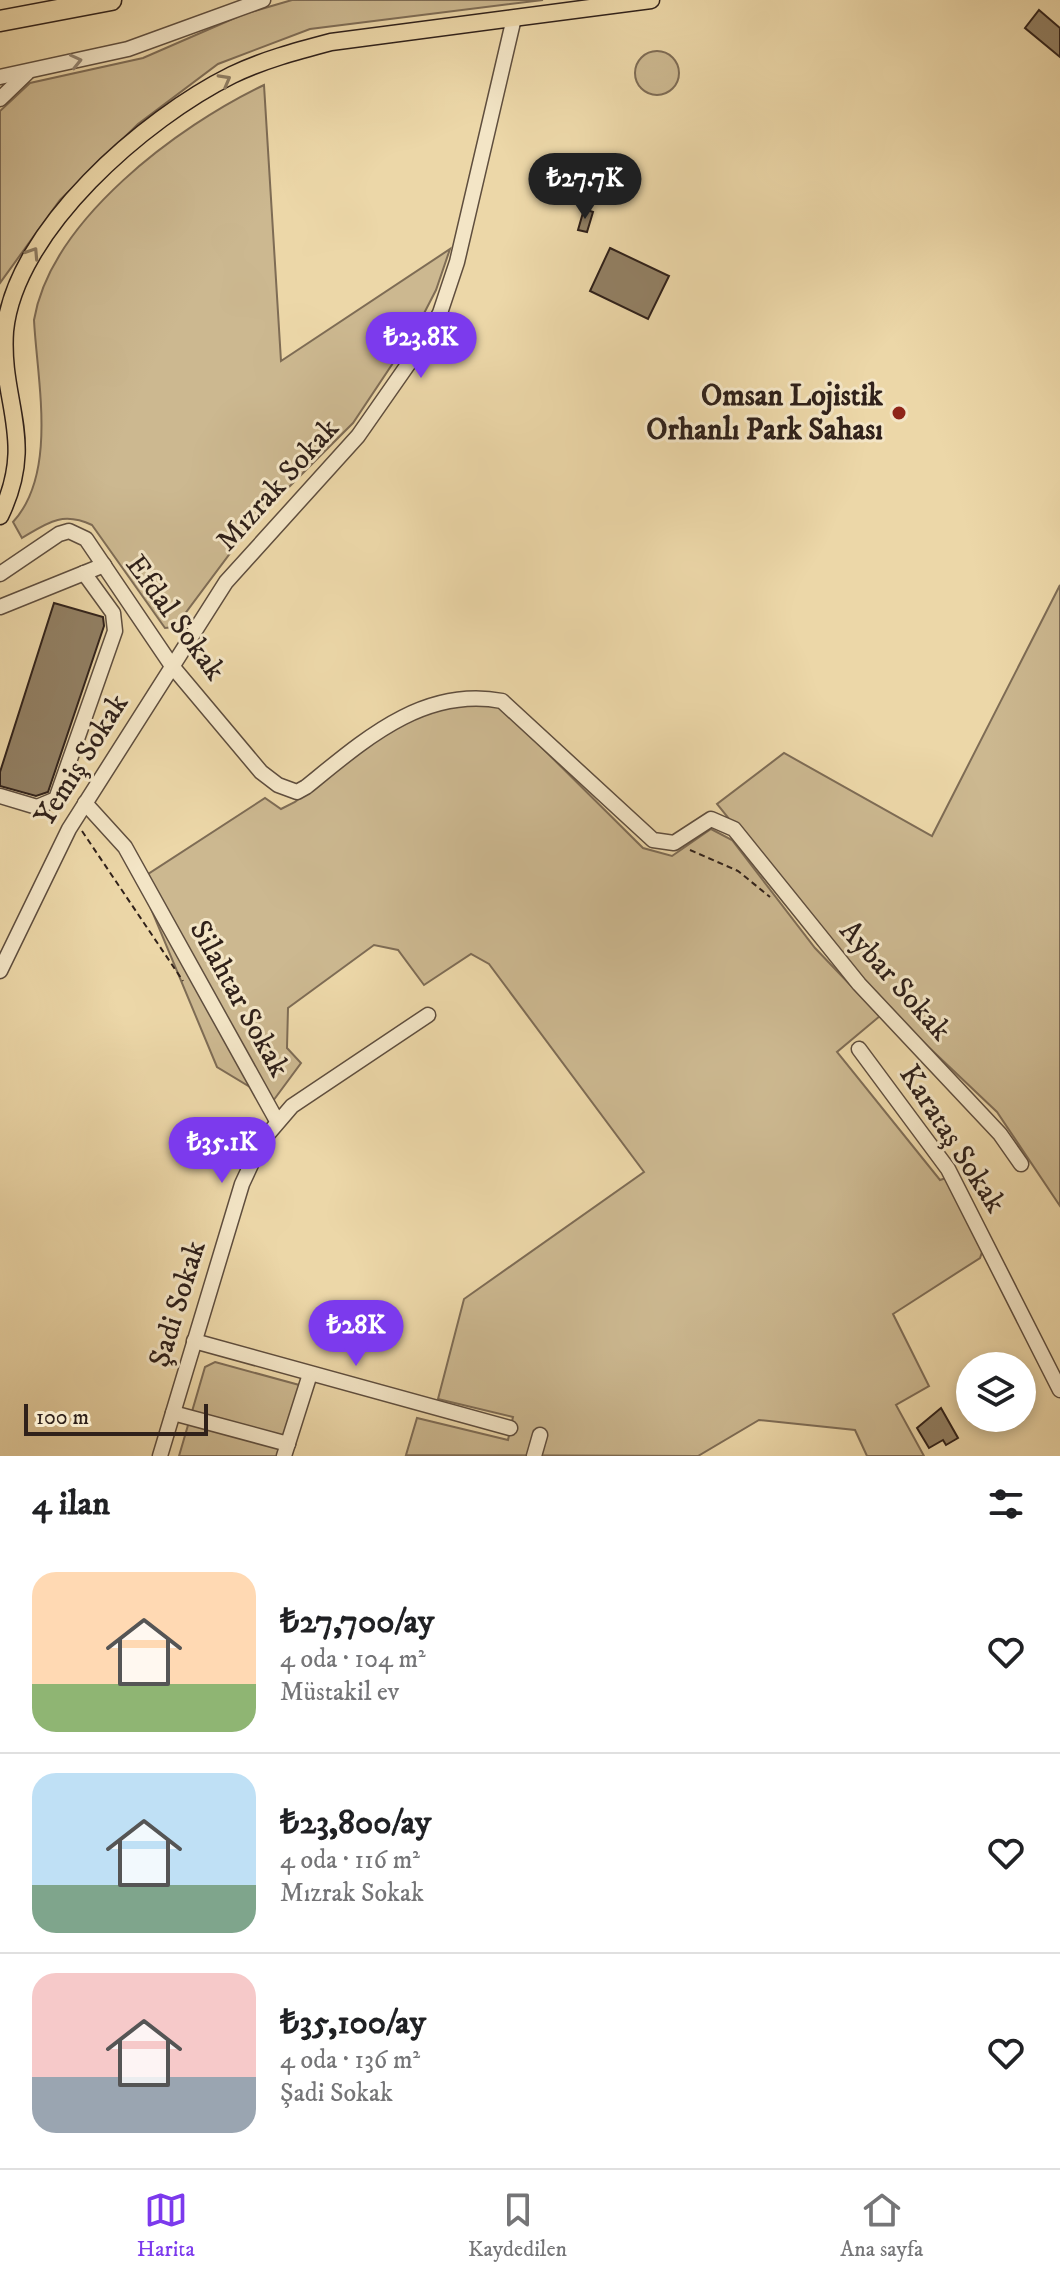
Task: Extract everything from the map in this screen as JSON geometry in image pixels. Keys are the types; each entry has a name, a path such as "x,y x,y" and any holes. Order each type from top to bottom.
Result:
{"highway":[{"path":"0,21 111,0"}],"main road":[{"path":"0,516 15,474 18,441 5,366 5,332 12,294 29,257 52,226 131,143 232,75 284,55 331,42 651,0"}],"street":[{"path":"0,77 128,49 263,0"},
{"name":"Mızrak Sokak","path":"172,666 244,558 371,419 440,313 457,262 514,18"},
{"path":"0,99 27,73"},
{"name":"Efdal Sokak","path":"0,574 69,531 86,539 172,666 261,772 278,785 297,792 383,728 414,710 484,697 502,701 653,840 674,843"},
{"path":"0,607 104,565"},
{"path":"0,796 37,807 56,799 115,631 113,613 84,573"},
{"name":"Yemiş Sokak","path":"0,971 44,876 75,820 172,666"},
{"name":"Silahtar Sokak","path":"85,803 125,847 277,1121"},
{"name":"Aybar Sokak","path":"674,843 711,819 734,829 859,984 1000,1134 1021,1164"},
{"name":"Şadi Sokak","path":"160,1456 242,1184 262,1141 292,1106 428,1015"},
{"name":"Karataş Sokak","path":"859,1049 956,1183 1060,1390"},
{"path":"194,1341 510,1428"},
{"path":"173,1413 286,1451 310,1374"},
{"path":"534,1456 540,1435"}],"path":[{"name":"Silahtar Sokak","path":"75,820 189,990"},
{"path":"674,843 738,871 774,899"}],"shaded area":[{"path":"292,0 543,0 310,29 218,64 138,124 60,200 0,283 0,111 30,83 143,58 244,14"},
{"path":"657,51 673,57 679,73 673,89 657,95 641,89 635,73 641,57"},
{"path":"264,85 281,361 450,249 436,290 417,327 353,423 252,524 175,627 165,628 92,525 63,519 22,538 13,522 27,502 36,478 40,452 41,397 34,320 45,283 65,247 123,180 194,125"},
{"path":"1060,585 1060,1206 997,1112 861,983 717,804 784,753 932,836"},
{"path":"482,703 501,707 643,848 672,856 711,829 732,840 815,948 880,1016 837,1052 940,1180 946,1178 984,1246 980,1258 893,1314 929,1386 896,1405 924,1456 867,1456 855,1430 759,1420 698,1456 406,1455 417,1418 508,1440 513,1417 438,1399 464,1299 644,1172 489,964 471,954 424,985 398,950 374,945 288,1008 287,1048 301,1063 273,1101 217,1067 139,880 265,798 281,809 295,802 399,722 438,708"},
{"path":"215,1362 303,1386 288,1456 179,1456 205,1367"}],"building":[{"path":"1039,10 1060,28 1060,57 1025,28"},
{"path":"584,209 593,212 587,232 578,230"},
{"path":"610,248 669,276 648,319 590,291"},
{"path":"54,603 103,617 104,626 48,792 36,796 0,786 0,772"},
{"path":"941,1408 958,1438 946,1445 943,1440 929,1448 917,1428"}],"place":[{"name":"Omsan Lojistik Orhanlı Park Sahası","path":"899,413"}]}
